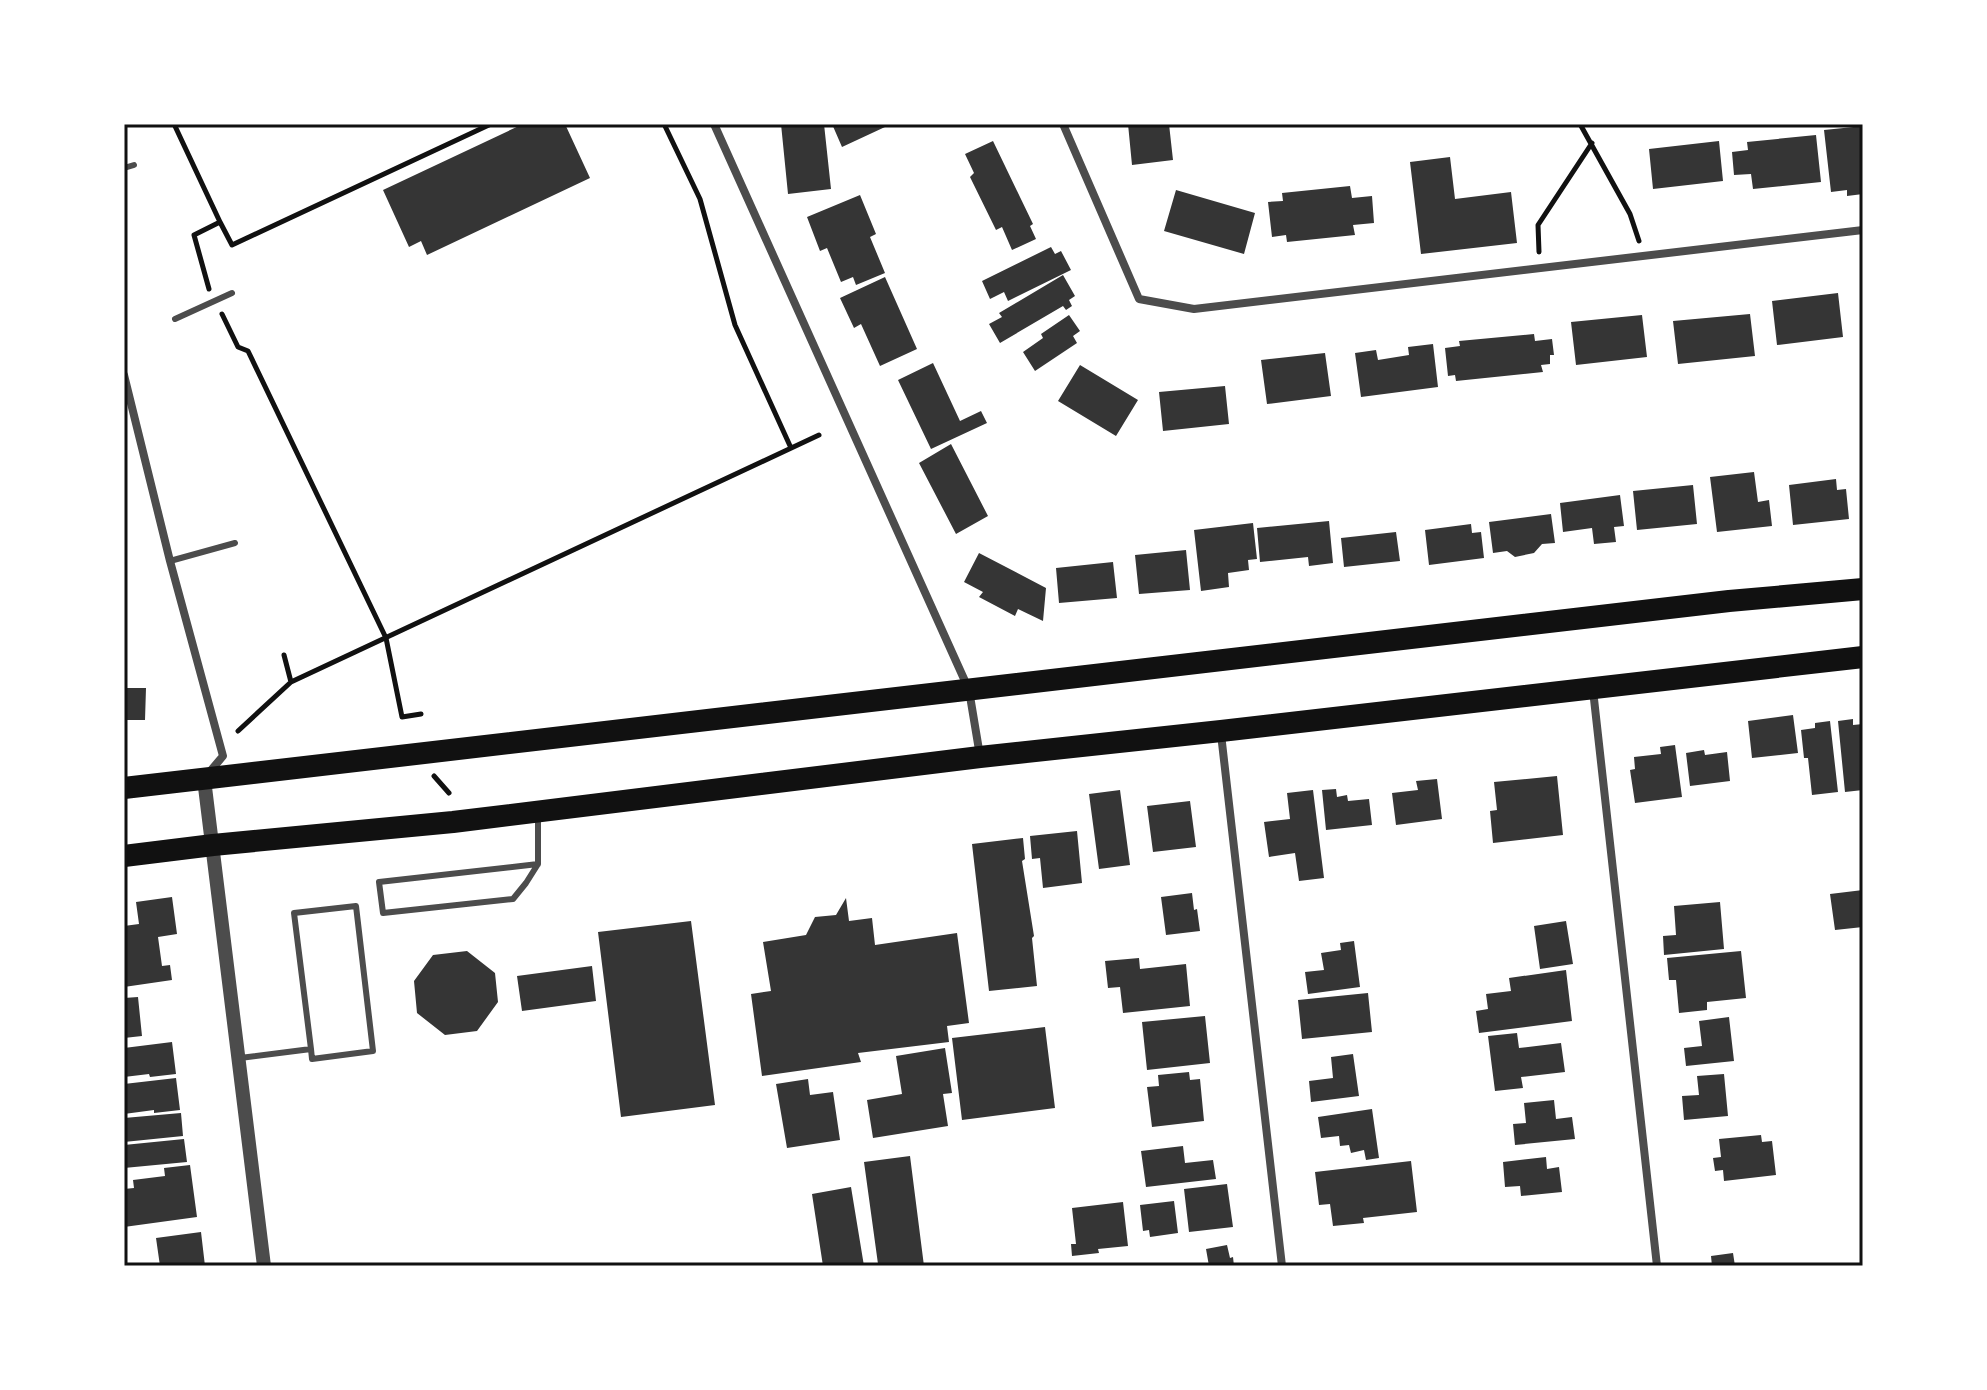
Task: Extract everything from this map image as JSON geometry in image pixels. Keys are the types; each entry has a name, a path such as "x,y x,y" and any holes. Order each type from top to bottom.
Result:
{"highway":[{"path":"124,788 1729,601 1863,589"},
{"path":"124,856 453,822 980,757 1863,657"}],"street":[{"path":"714,124 969,690 980,757"},
{"path":"1063,124 1139,299 1194,309 1863,230"},
{"path":"124,375 223,756 204,779 264,1266"},
{"path":"124,424 137,422"},
{"path":"1593,688 1657,1266"},
{"path":"1221,731 1282,1266"}],"lane":[{"path":"124,168 134,165"},
{"path":"175,319 232,293"},
{"path":"170,561 235,543"},
{"path":"538,811 538,864 513,899 383,913 379,882 538,864"},
{"path":"356,906 373,1051 312,1059 311,1049 294,913 356,906"},
{"path":"240,1058 311,1049"}],"path":[{"path":"174,124 232,245 491,124"},
{"path":"664,124 700,199 735,325 791,448"},
{"path":"1580,124 1630,214 1639,241"},
{"path":"1539,252 1538,225 1592,143"},
{"path":"209,290 194,235 220,222"},
{"path":"222,314 238,347 248,351 386,638 402,717 421,714"},
{"path":"238,731 291,682 819,435"},
{"path":"284,655 291,682"},
{"path":"430,771 449,793"}],"building":[{"path":"523,124 565,124 590,178 427,255 421,241 409,247 383,190"},
{"path":"781,124 824,124 831,189 788,194"},
{"path":"832,124 883,124 885,127 842,147"},
{"path":"1128,124 1169,124 1173,160 1132,165"},
{"path":"1863,126 1863,194 1847,196 1847,190 1831,192 1824,130"},
{"path":"1816,135 1821,182 1753,189 1751,174 1734,175 1732,152 1748,150 1747,142"},
{"path":"993,141 1033,224 1030,226 1036,239 1012,250 1002,227 996,230 970,177 974,173 965,154"},
{"path":"1719,141 1723,181 1653,189 1649,149"},
{"path":"1450,157 1455,199 1511,192 1517,243 1421,254 1410,162"},
{"path":"1350,186 1352,198 1372,196 1374,223 1353,225 1355,235 1287,242 1286,235 1272,237 1268,202 1283,201 1282,193"},
{"path":"1176,190 1255,213 1244,254 1164,231"},
{"path":"860,195 876,234 870,237 885,273 856,285 853,277 841,282 827,248 820,251 807,217"},
{"path":"1051,247 1055,254 1061,251 1071,270 1008,301 1004,292 990,299 982,281"},
{"path":"1063,275 1075,296 1069,300 1072,306 1066,310 1063,306 1000,343 989,324 1002,317 999,313"},
{"path":"885,277 917,349 880,366 861,324 854,328 840,298"},
{"path":"1838,293 1843,337 1777,345 1772,301"},
{"path":"1750,314 1755,356 1678,364 1673,321"},
{"path":"1069,315 1080,331 1073,336 1077,343 1035,371 1023,352 1043,338 1041,334"},
{"path":"1642,315 1647,357 1576,365 1571,322"},
{"path":"1534,334 1535,341 1552,339 1554,355 1550,355 1550,364 1541,365 1543,372 1456,381 1455,375 1448,376 1445,348 1460,346 1459,341"},
{"path":"1433,344 1438,387 1361,397 1355,353 1376,350 1378,360 1409,355 1408,347"},
{"path":"1325,353 1331,396 1267,404 1261,360"},
{"path":"933,363 960,421 981,411 987,423 931,449 898,380"},
{"path":"1080,365 1138,400 1116,436 1058,401"},
{"path":"1225,386 1229,424 1163,431 1159,392"},
{"path":"951,444 988,516 956,534 919,463"},
{"path":"1754,472 1758,502 1769,500 1772,526 1717,532 1710,477"},
{"path":"1836,479 1837,490 1846,489 1849,519 1793,525 1789,485"},
{"path":"1693,485 1697,524 1637,530 1633,491"},
{"path":"1620,495 1624,526 1614,527 1616,542 1594,544 1592,528 1563,532 1560,503"},
{"path":"1551,514 1555,543 1542,544 1534,553 1515,557 1507,551 1493,553 1489,522"},
{"path":"1329,521 1333,563 1309,566 1308,557 1260,562 1257,528"},
{"path":"1253,523 1257,559 1248,560 1249,570 1228,573 1229,587 1201,591 1194,530"},
{"path":"1471,524 1472,533 1481,532 1484,558 1429,565 1425,530"},
{"path":"1396,532 1400,561 1344,567 1341,538"},
{"path":"1186,550 1190,590 1139,594 1135,555"},
{"path":"979,553 1046,588 1043,621 1018,609 1015,616 979,597 983,592 964,582"},
{"path":"1113,562 1117,598 1059,603 1056,568"},
{"path":"124,688 146,688 145,720 124,720"},
{"path":"1793,715 1798,753 1752,758 1748,721"},
{"path":"1853,719 1853,725 1863,724 1863,790 1845,792 1838,721"},
{"path":"1830,721 1838,792 1812,795 1801,730 1815,728 1815,723"},
{"path":"1675,745 1682,797 1635,803 1630,770 1635,769 1634,757 1661,754 1660,747"},
{"path":"1704,750 1705,755 1727,752 1730,781 1690,786 1686,753"},
{"path":"1557,776 1563,835 1493,843 1490,811 1497,810 1494,782"},
{"path":"1437,779 1442,819 1396,825 1392,793 1418,790 1416,781"},
{"path":"1336,789 1337,797 1347,795 1348,801 1369,799 1372,825 1326,830 1322,790"},
{"path":"1120,790 1130,865 1099,869 1089,794"},
{"path":"1313,790 1324,878 1299,881 1295,853 1269,857 1264,822 1290,819 1287,793"},
{"path":"1190,801 1196,847 1153,852 1147,806"},
{"path":"1077,831 1082,883 1043,888 1040,858 1032,859 1030,836"},
{"path":"1023,838 1025,859 1022,861 1034,936 1037,986 989,991 972,844"},
{"path":"1863,890 1863,927 1835,930 1830,894"},
{"path":"1192,893 1200,931 1166,935 1161,897"},
{"path":"172,897 177,934 158,937 162,966 170,965 172,980 124,987 124,926 139,924 136,902"},
{"path":"846,898 849,921 872,918 875,945 957,933 969,1023 947,1026 949,1042 858,1053 861,1062 762,1076 751,994 771,991 763,942 806,935 815,917 836,915"},
{"path":"1720,902 1724,949 1664,955 1663,936 1676,935 1674,906"},
{"path":"691,921 715,1105 621,1117 598,932"},
{"path":"1566,921 1573,964 1540,969 1534,926"},
{"path":"1354,941 1360,987 1308,994 1305,972 1324,970 1321,953 1341,950 1340,943"},
{"path":"467,951 495,973 498,1002 477,1031 445,1035 417,1013 414,981 433,955"},
{"path":"1741,951 1746,998 1707,1002 1707,1010 1679,1013 1676,980 1669,980 1667,958"},
{"path":"1139,958 1140,969 1186,964 1190,1006 1123,1013 1120,987 1108,988 1105,961"},
{"path":"592,966 596,1001 522,1011 517,976"},
{"path":"1566,970 1572,1021 1479,1033 1476,1011 1488,1009 1486,994 1511,991 1509,978"},
{"path":"1368,993 1372,1032 1302,1039 1298,1000"},
{"path":"138,997 142,1036 124,1038 124,998"},
{"path":"1205,1016 1210,1063 1147,1070 1142,1022"},
{"path":"1729,1017 1734,1061 1686,1066 1684,1048 1702,1046 1699,1021"},
{"path":"1045,1027 1055,1108 962,1120 952,1038"},
{"path":"1517,1033 1519,1048 1561,1043 1565,1072 1521,1077 1523,1088 1495,1091 1488,1036"},
{"path":"172,1042 176,1074 124,1077 124,1048"},
{"path":"945,1048 952,1093 943,1094 948,1126 873,1138 867,1100 902,1094 896,1056"},
{"path":"1353,1054 1359,1096 1311,1102 1309,1081 1333,1078 1331,1057"},
{"path":"1189,1072 1190,1080 1200,1079 1204,1121 1152,1127 1147,1087 1159,1086 1158,1075"},
{"path":"1724,1074 1728,1116 1684,1120 1682,1096 1699,1095 1697,1076"},
{"path":"176,1078 180,1110 124,1114 124,1084"},
{"path":"808,1079 810,1095 833,1092 840,1140 787,1148 776,1084"},
{"path":"1554,1100 1556,1119 1572,1117 1575,1139 1515,1145 1513,1124 1526,1123 1524,1103"},
{"path":"1372,1109 1379,1158 1366,1160 1364,1150 1351,1153 1349,1145 1340,1146 1339,1136 1321,1138 1318,1117"},
{"path":"181,1113 183,1136 124,1142 124,1118"},
{"path":"1761,1135 1762,1142 1772,1141 1776,1175 1724,1181 1723,1170 1715,1171 1713,1158 1721,1157 1719,1139"},
{"path":"184,1139 187,1162 124,1168 124,1145"},
{"path":"1183,1146 1185,1163 1213,1160 1216,1179 1146,1187 1141,1151"},
{"path":"910,1156 924,1266 878,1264 864,1162"},
{"path":"1546,1157 1547,1169 1559,1167 1562,1192 1521,1196 1520,1186 1505,1187 1503,1162"},
{"path":"1411,1161 1417,1212 1363,1218 1364,1223 1333,1226 1330,1204 1319,1205 1315,1172"},
{"path":"190,1165 197,1217 124,1227 124,1189 134,1188 133,1180 165,1176 164,1168"},
{"path":"1227,1184 1233,1227 1189,1232 1184,1189"},
{"path":"851,1187 864,1266 823,1266 812,1194"},
{"path":"1174,1201 1178,1233 1150,1237 1149,1230 1143,1231 1140,1205"},
{"path":"1123,1202 1128,1246 1072,1256 1071,1244 1076,1244 1072,1208"},
{"path":"201,1232 205,1266 160,1266 156,1238"},
{"path":"1227,1245 1234,1266 1209,1266 1206,1249"},
{"path":"1733,1253 1735,1266 1712,1266 1711,1256"}]}
